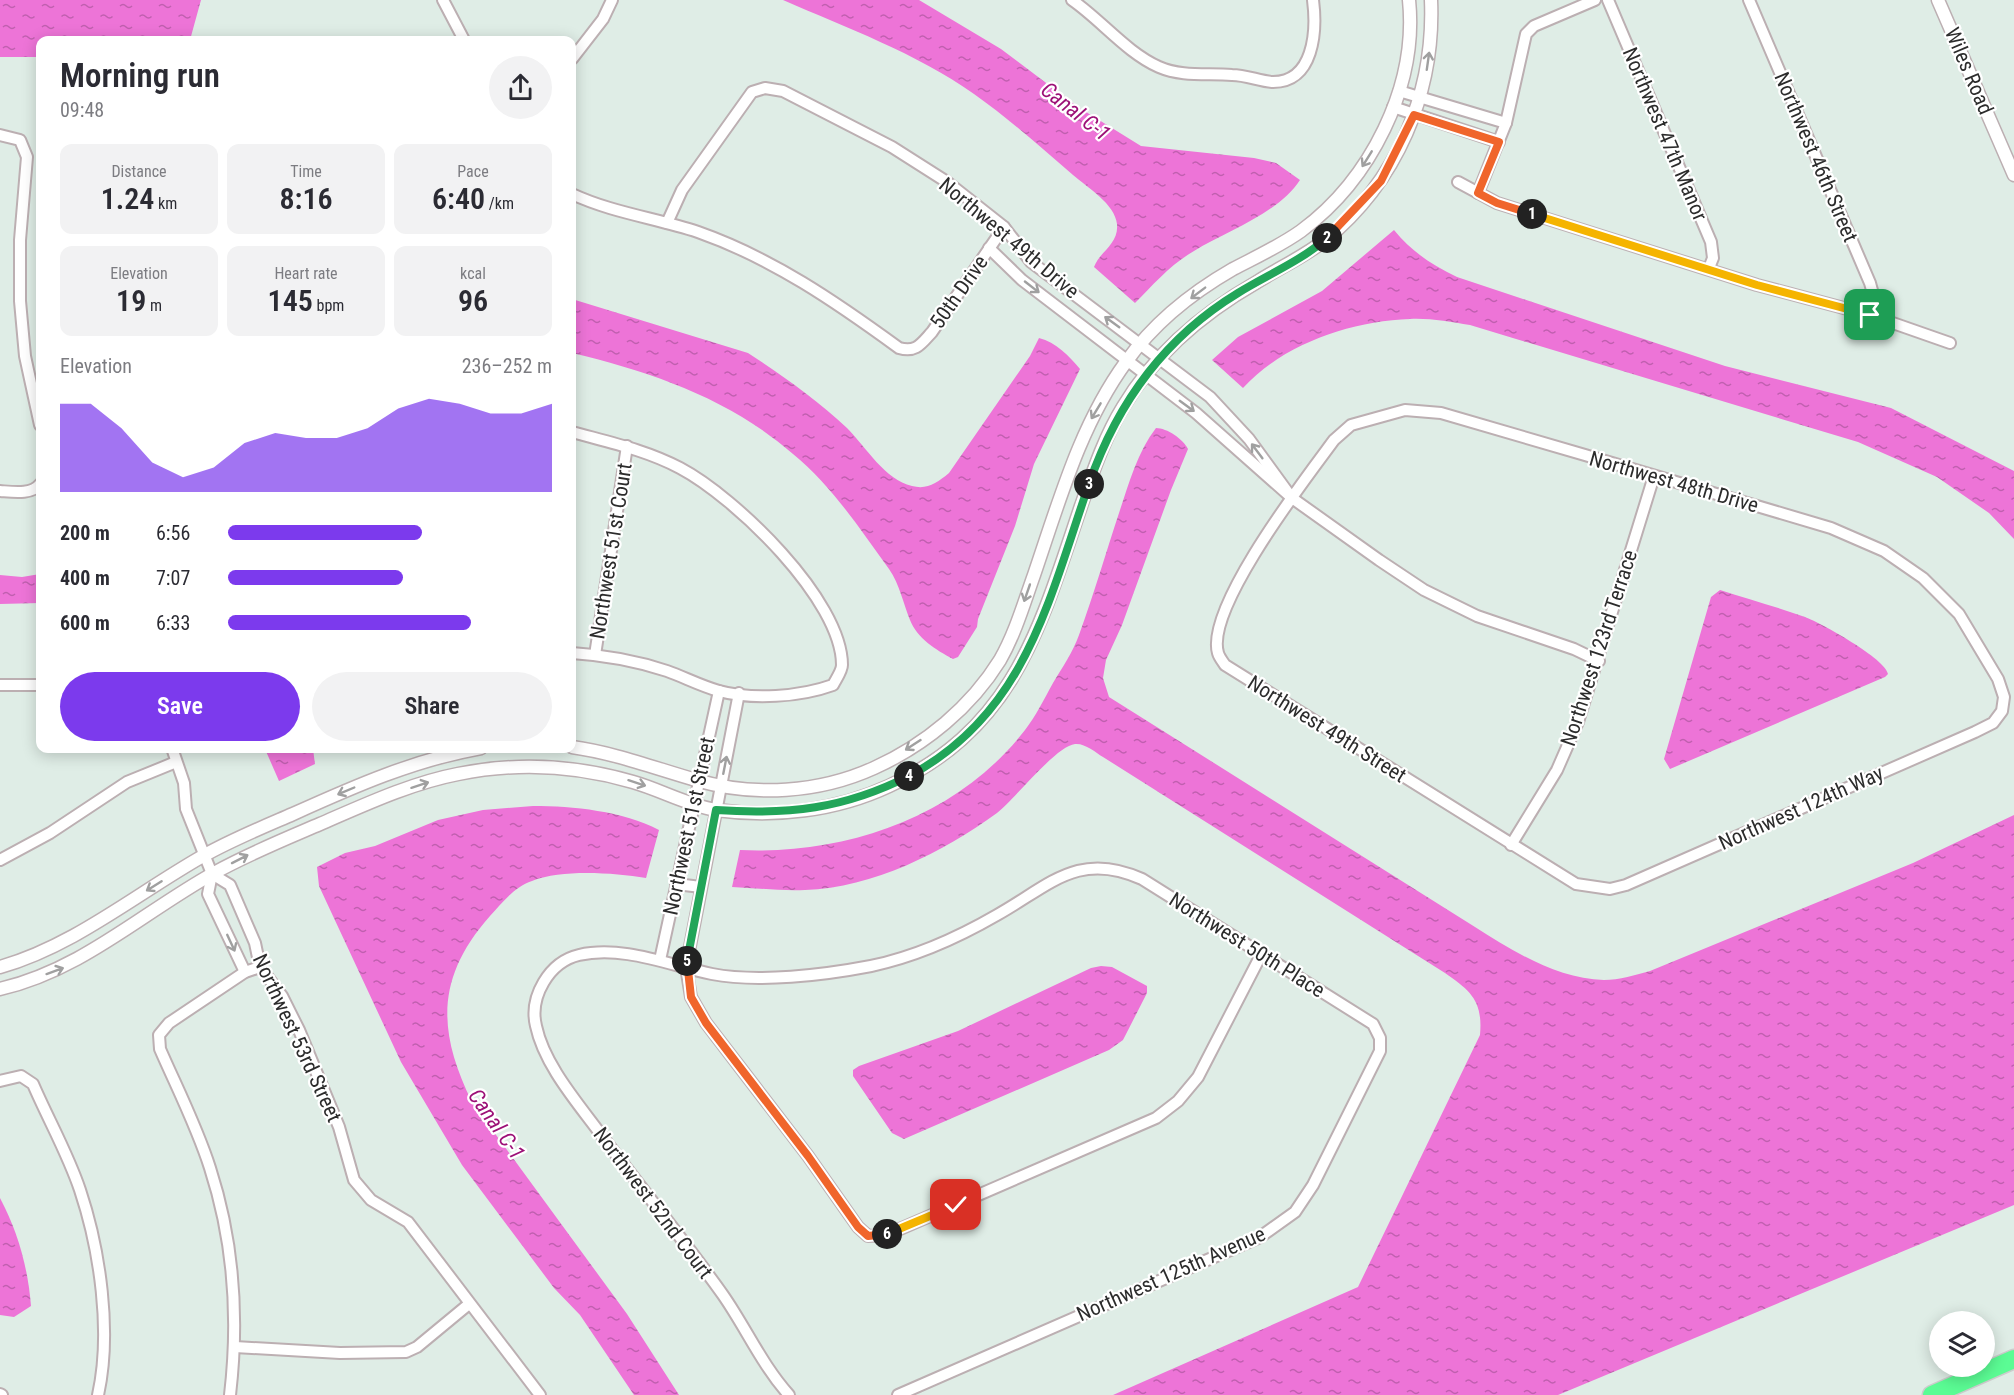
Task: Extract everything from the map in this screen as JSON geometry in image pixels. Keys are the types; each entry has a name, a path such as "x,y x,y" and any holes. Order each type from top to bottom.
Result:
{"highway":[{"path":"1932,1395 2014,1359"}],"street":[{"path":"443,0 462,36"},
{"path":"576,54 603,19 612,0"},
{"path":"1072,0 1158,67 1183,74 1248,75 1270,82 1288,81 1302,69 1311,51 1315,20 1313,0"},
{"path":"576,748 608,752 720,786 772,791 810,788 840,781 874,768 901,753 957,714 1001,658 1020,613 1073,461 1091,419 1126,361 1175,310 1201,289 1281,244 1316,219 1347,188 1364,165 1381,136 1399,91 1406,60 1410,0"},
{"path":"0,989 66,967 212,874 254,852 354,810 457,774 520,766 580,770 637,783 716,810 789,812 818,809 858,798 918,771 957,743 986,715 1007,689 1026,656 1042,622 1104,445 1123,407 1144,375 1159,357 1216,306 1300,257 1346,221 1381,181 1421,97 1429,59 1431,0"},
{"path":"1478,193 1506,123 1526,34 1534,26 1595,0"},
{"name":"Northwest 47th Manor","path":"1608,0 1712,242 1713,258 1709,268"},
{"name":"Northwest 46th Street","path":"1749,0 1870,283 1875,301 1870,315"},
{"name":"Wiles Road","path":"1938,0 2014,175"},
{"name":"Northwest 49th Drive","path":"667,223 682,190 752,92 765,88 783,91 892,147 947,182 1004,227 1031,262 1210,397 1249,439 1292,498"},
{"path":"1399,91 1506,123"},
{"path":"1393,107 1499,142"},
{"path":"0,135 20,140 27,157 20,240 20,301 25,356 36,406"},
{"path":"1458,182 1497,203 1757,285 1870,315 1950,343"},
{"path":"576,196 599,207 667,223"},
{"name":"50th Drive","path":"667,223 749,252 815,289 899,348 909,351 919,348 932,332 1004,227"},
{"name":"Northwest 49th Drive","path":"989,248 1022,280 1196,413 1292,498 1424,590 1477,616 1574,649 1599,661"},
{"name":"Northwest 48th Drive","path":"1292,498 1334,440 1351,425 1405,410 1441,413 1832,528 1884,551 1923,578 1959,614 1998,679 2004,697 2002,711"},
{"path":"576,433 627,446 680,468 723,495 757,526 792,565 819,602 839,644 843,667 833,685 811,693 777,696 719,691 664,670 595,655 576,653"},
{"name":"Northwest 51st Court","path":"595,655 627,446"},
{"name":"Northwest 123rd Terrace","path":"1511,845 1557,770 1578,722 1599,661 1654,476"},
{"path":"0,491 21,492 36,489"},
{"name":"Northwest 49th Street","path":"1292,498 1237,580 1218,637 1218,654 1225,665 1511,845 1576,884 1593,888"},
{"path":"0,685 36,685"},
{"name":"Northwest 51st Street","path":"660,960 719,691"},
{"name":"Northwest 51st Street","path":"739,693 686,967 691,997 706,1023 808,1156 858,1227 868,1236 886,1234 896,1230 1156,1118 1178,1101 1198,1077 1261,955"},
{"name":"Northwest 124th Way","path":"1593,888 1610,889 1637,880 1975,732 1993,723 2002,711"},
{"name":"Northwest 53rd Street","path":"173,753 184,783 186,809 204,856 212,874 230,885 255,943 260,967 282,996 322,1082 354,1180 371,1200 408,1222 540,1395"},
{"path":"0,967 36,955 82,931 204,856 405,766 455,753"},
{"path":"0,860 50,833 127,782 176,762"},
{"name":"Northwest 50th Place","path":"686,967 714,974 780,977 872,966 957,936 999,914 1059,876 1083,869 1105,867 1123,870 1142,879 1373,1024 1380,1038"},
{"name":"Northwest 53rd Street","path":"212,874 208,894 245,972"},
{"path":"676,884 701,887"},
{"name":"Northwest 52nd Court","path":"660,960 601,950 574,956 555,968 541,985 535,1005 535,1023 541,1045 577,1102 720,1290 777,1381 789,1395"},
{"path":"660,960 686,967"},
{"path":"230,1395 236,1347 236,1299 228,1241 210,1167 160,1049 159,1035 169,1023 245,972 260,967"},
{"name":"Northwest 125th Avenue","path":"898,1395 1241,1245 1278,1226 1295,1212 1312,1185 1380,1051 1380,1038"},
{"path":"0,1081 21,1076 33,1084 79,1188 95,1243 103,1320 98,1395"},
{"path":"236,1347 394,1354 417,1347 469,1304"}],"water":[{"path":"0,0 201,0 191,36 36,36 36,57 0,57"},
{"name":"Canal C-1","path":"783,0 919,0 1001,49 1078,107 1141,146 1254,158 1276,163 1300,180 1291,192 1266,212 1178,262 1135,303 1094,267 1115,237 1117,224 1106,203 1093,191 1000,113 952,79 881,42"},
{"path":"1394,230 1423,257 1457,277 1725,366 1891,408 2014,471 2014,539 1989,513 1937,477 1858,442 1470,325 1410,319 1365,324 1342,330 1298,347 1259,372 1243,388 1212,360 1238,337 1322,291"},
{"path":"576,300 748,353 799,388 836,418 876,462 893,477 902,483 917,487 932,485 949,473 1030,356 1039,338 1057,346 1080,369 1034,464 1015,526 978,619 977,627 958,657 953,659 928,643 917,632 893,575 833,494 793,454 769,435 716,403 660,379 576,354"},
{"path":"1156,428 1174,435 1188,449 1122,625 1106,660 1103,678 1109,697 1490,936 1536,962 1569,975 1604,980 1650,971 1913,863 2014,815 2014,1205 1558,1395 1113,1395 1358,1287 1480,1035 1479,1014 1473,998 1445,973 1093,750 1079,744 1067,747 1057,754 997,813 954,841 906,865 856,883 831,888 777,890 732,887 740,850 780,850 820,846 859,837 897,824 933,808 967,786 998,760 1029,725 1074,648 1123,500 1144,447"},
{"path":"0,575 22,577 36,575 36,603 0,604"},
{"path":"1720,590 1813,621 1865,651 1885,667 1888,674 1670,769 1664,759 1711,597"},
{"path":"267,753 314,753 315,764 279,781"},
{"path":"533,806 564,807 614,814 659,830 646,878 573,873 532,881 509,896 472,939 459,961 451,983 448,1005 448,1028 452,1052 472,1102 627,1314 679,1395 634,1395 580,1315 554,1288 462,1165 401,1062 319,886 317,867 345,853 375,846 438,820 483,810"},
{"path":"1112,967 1147,986 1147,993 1123,1040 1109,1050 904,1139 892,1133 853,1076 853,1070 859,1066 958,1031 1091,968"},
{"path":"0,1198 17,1237 30,1292 31,1306 14,1317 0,1315"}],"route":[{"path":"956,1205 886,1234 868,1236 858,1227 808,1156 706,1023 691,997 686,967 714,817 716,810 759,813 789,812 818,809 858,798 918,771 957,743 986,715 1007,689 1042,622 1108,435 1123,407 1159,357 1216,306 1323,242 1346,221 1381,181 1401,146 1414,115 1499,142 1478,193 1497,203 1757,285 1870,315"}]}
